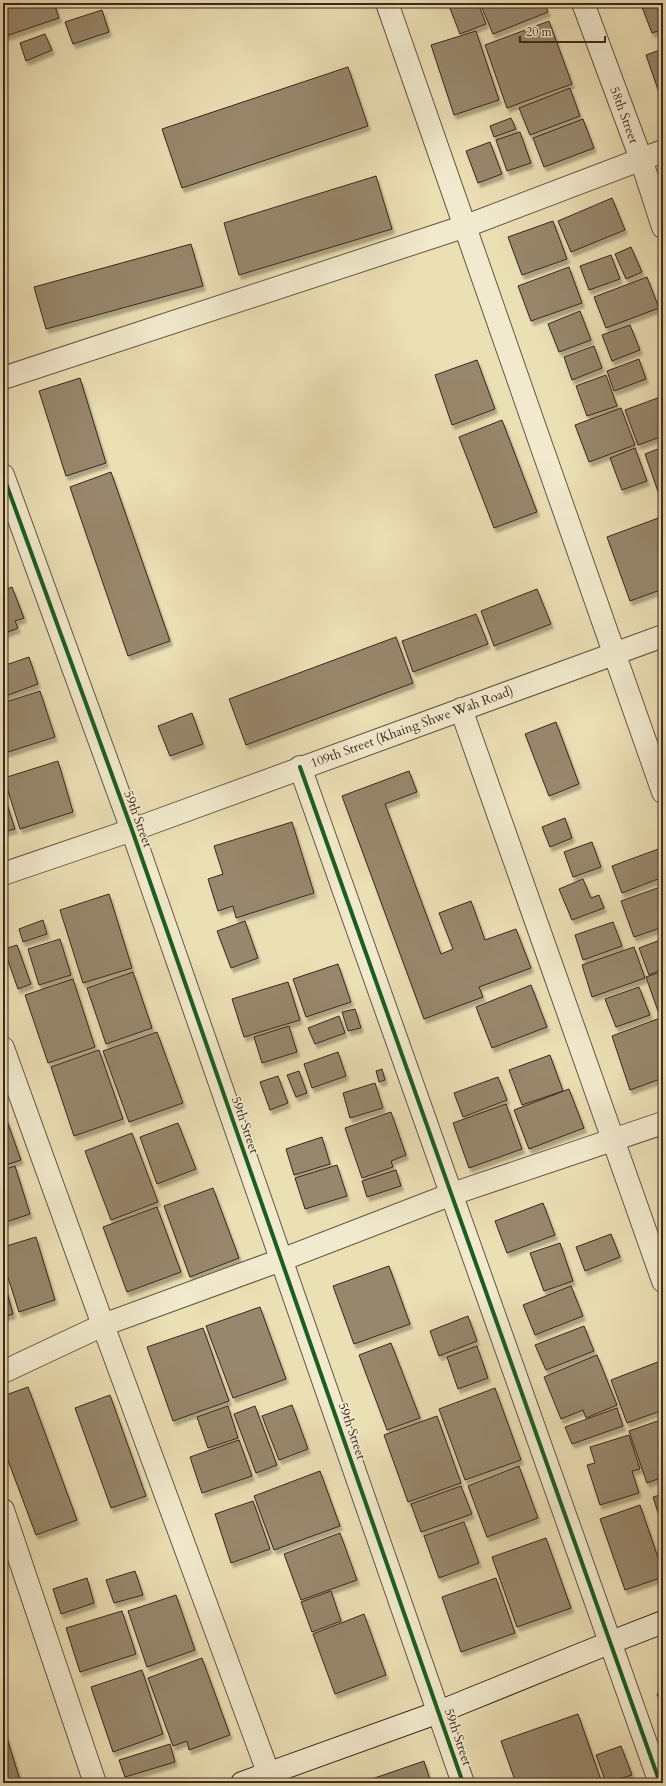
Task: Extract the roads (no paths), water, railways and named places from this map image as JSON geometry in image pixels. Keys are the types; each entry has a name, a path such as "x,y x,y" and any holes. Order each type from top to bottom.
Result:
{"street":[{"path":"387,3 663,792"},
{"name":"58th Street","path":"583,3 640,159 663,227"},
{"path":"3,378 466,226 663,151"},
{"name":"59th Street","path":"3,475 132,830 464,1783"},
{"name":"109th Street (Khaing Shwe Wah Road)","path":"3,874 132,830 663,636"},
{"path":"461,709 663,1281"},
{"path":"300,768 452,1194 609,1643 660,1783"},
{"path":"3,1048 103,1325 270,1778"},
{"path":"3,1372 103,1325 281,1260 452,1194 663,1123"},
{"path":"3,1510 95,1783"},
{"path":"242,1783 270,1778 663,1622"}]}
